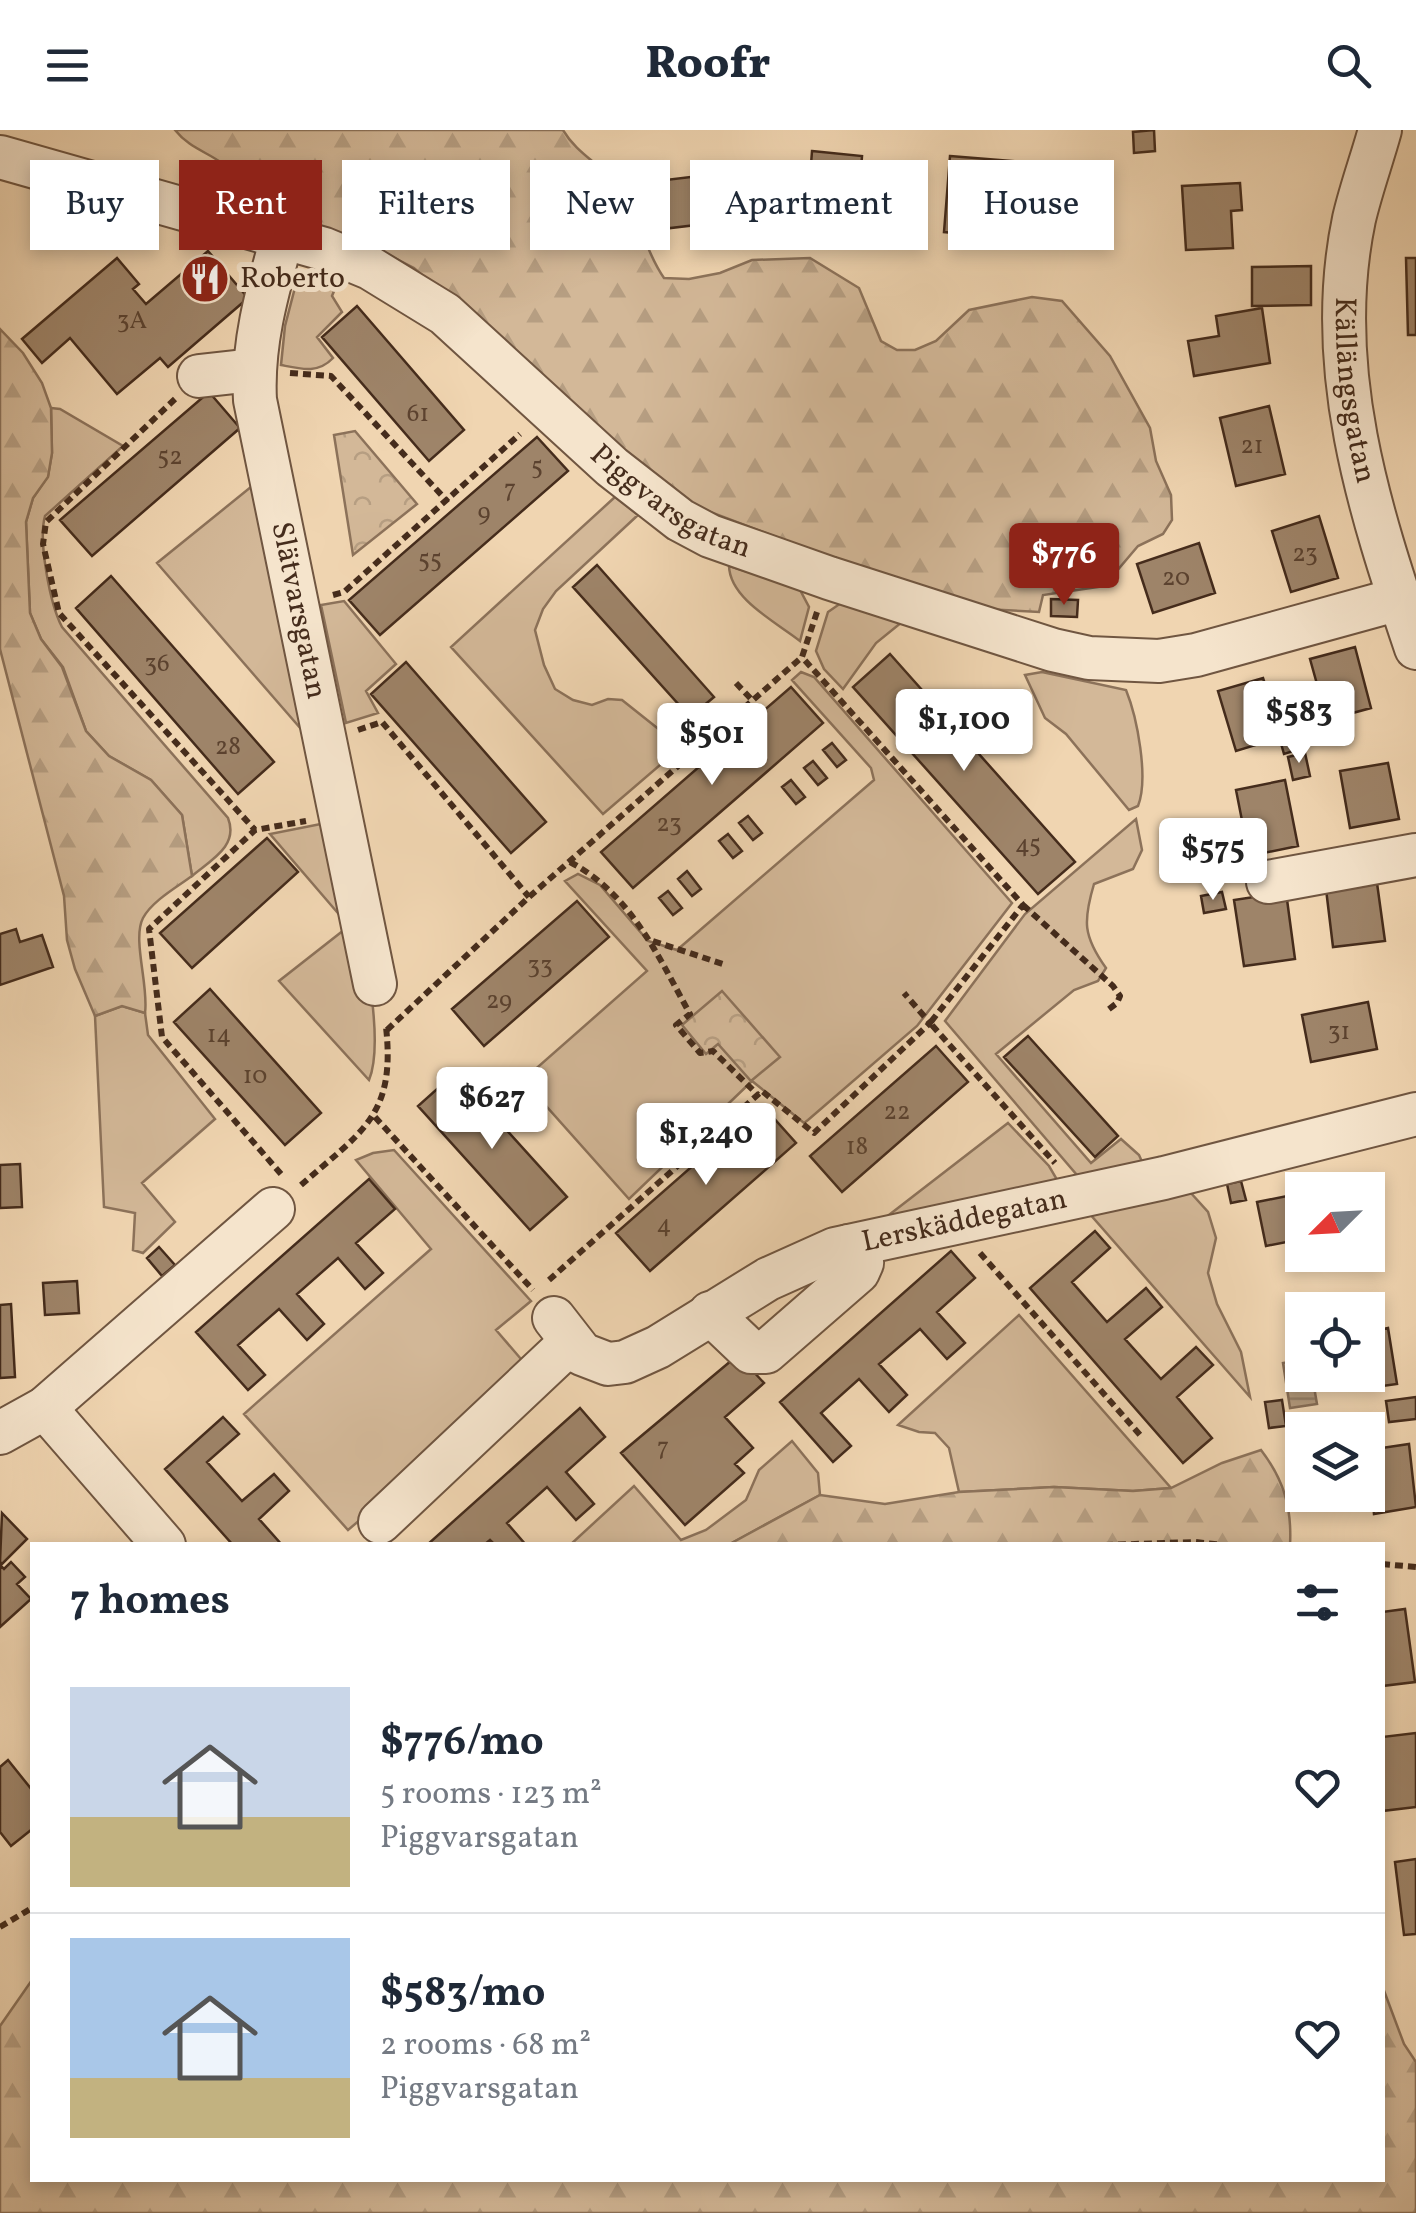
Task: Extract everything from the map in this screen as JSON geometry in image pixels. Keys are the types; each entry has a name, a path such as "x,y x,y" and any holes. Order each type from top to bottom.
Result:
{"street":[{"name":"Källängsgatan","path":"1380,130 1354,217 1346,272 1344,355 1353,432 1371,508 1416,648"},
{"name":"Piggvarsgatan","path":"0,157 179,208"},
{"name":"Piggvarsgatan","path":"322,248 370,268 445,314 612,468 680,520 710,536 829,578 1054,650 1126,661 1196,655 1399,599"},
{"name":"Slätvarsgatan","path":"279,250 261,314 254,370 255,400 375,984"},
{"path":"199,376 254,370"},
{"path":"1268,882 1416,855"},
{"name":"Lerskäddegatan","path":"380,1522 562,1330 593,1360 608,1364 624,1362 658,1347 768,1278 835,1250 1164,1178 1416,1114"},
{"path":"0,1433 44,1408 284,1199"},
{"path":"710,1314 751,1352 766,1352 858,1272 862,1263 850,1246"},
{"path":"44,1408 161,1542"}],"path":[{"path":"254,370 330,376 448,502"},
{"path":"199,376 46,522 42,544 60,614 255,830"},
{"path":"298,603 344,592 548,408"},
{"path":"387,1030 530,897 802,657 829,578"},
{"path":"802,657 1022,905 1114,986 1120,996 1105,1012"},
{"path":"736,682 753,701"},
{"path":"325,740 382,722 530,897"},
{"path":"340,814 255,830 148,930 162,1038 284,1199 375,1117 387,1066 387,1030 375,984"},
{"path":"570,862 606,884 651,940 690,1014 676,1025 700,1053 713,1051 758,1094"},
{"path":"375,1117 535,1293 762,1090 814,1133 930,1023 1022,905"},
{"path":"651,940 722,964"},
{"path":"904,993 1082,1194"},
{"path":"952,1222 1141,1436"},
{"path":"1385,1564 1416,1568"},
{"path":"0,1926 30,1909"}],"green space":[{"path":"175,130 563,130 591,160 530,160 530,250 648,250 664,278 689,279 720,273 752,260 810,258 859,288 881,341 897,350 915,350 936,341 969,310 1032,297 1062,301 1110,356 1150,428 1156,461 1171,495 1172,520 1163,534 1138,546 1104,586 1043,595 1039,612 984,609 692,505 414,268 379,250 510,250 510,160 342,160 342,238 322,232 322,160 217,160"},
{"path":"308,271 340,277 332,296 342,312 317,337 333,358 309,369 281,365 285,326 298,276"},
{"path":"0,329 23,353 42,383 51,408 48,477 33,498 26,522 30,613 41,639 62,667 86,731 109,756 151,780 182,815 192,876 159,900 143,918 139,938 145,1013 122,1006 95,1016 75,969 67,940 64,896 0,649"},
{"path":"51,408 60,409 123,446 45,516 46,572 62,627 228,818 230,837 226,844 192,876 182,815 151,780 109,756 86,731 63,667 41,639 30,613 26,522 33,498 48,476"},
{"path":"355,431 417,504 353,555 334,435"},
{"path":"267,474 321,752 157,563"},
{"path":"615,497 638,515 556,591 535,630 555,689 592,705 608,699 622,700 661,731 667,759 603,814 451,647"},
{"path":"729,566 799,588 809,607 800,641 746,599 731,578"},
{"path":"344,601 396,664 366,691 378,713 346,723 321,605"},
{"path":"841,603 902,622 876,643 843,689 824,669 816,651 828,612"},
{"path":"801,672 814,677 1012,903 917,1026 808,1120 804,1123 752,1081 629,1199 523,1080 647,971 565,881 578,874 600,885 648,941 677,950 874,780 871,768 792,680"},
{"path":"1042,672 1126,690 1140,748 1142,780 1138,806 1129,810 1066,734 1045,718 1025,675"},
{"path":"1136,819 1142,850 1133,869 1094,884 1088,908 1089,937 1106,968 1098,981 1074,990 996,1054 1091,1163 1121,1139 1143,1164 1083,1182 945,1021 1025,914"},
{"path":"336,821 371,991 374,1057 369,1080 279,981 349,926 270,834"},
{"path":"722,991 780,1057 751,1081 718,1044 706,1054 682,1025"},
{"path":"122,1006 145,1013 148,1035 215,1119 142,1183 175,1222 143,1253 133,1250 135,1213 104,1207 95,1016"},
{"path":"1008,1123 1049,1166 1059,1183 885,1218"},
{"path":"394,1150 531,1301 496,1330 533,1373 348,1530 244,1414 431,1249 356,1160"},
{"path":"1190,1192 1208,1212 1216,1238 1208,1273 1217,1304 1241,1352 1250,1397 1089,1213"},
{"path":"1019,1315 1171,1488 1133,1491 1054,1487 959,1492 949,1448 935,1433 898,1425"},
{"path":"792,1441 818,1473 820,1495 734,1542 573,1542 634,1486 681,1540 706,1530 746,1500 759,1470"},
{"path":"1261,1450 1285,1495 1290,1542 734,1542 820,1495 885,1504 959,1492 1054,1487 1133,1491 1171,1488 1222,1463"},
{"path":"30,1983 30,2182 1385,2182 1385,1993 1404,2044 1416,2062 1416,2213 0,2213 0,2026"}],"shaded area":[{"path":"1288,1392 1315,1392 1317,1404 1290,1408"}],"building":[{"path":"1154,130 1155,151 1134,153 1133,132"},
{"path":"812,151 862,156 862,160 811,160"},
{"path":"950,156 999,160 950,160"},
{"path":"690,177 690,226 670,228 670,179"},
{"path":"948,181 948,232 944,232"},
{"path":"1240,183 1242,210 1231,211 1233,248 1186,250 1182,186"},
{"path":"208,251 248,298 168,367 160,358 117,394 70,338 42,363 22,339 117,258 139,284 133,289 146,304"},
{"path":"1406,258 1416,258 1416,335 1408,335"},
{"path":"1311,266 1311,305 1252,306 1252,267"},
{"path":"357,306 464,430 429,461 322,337"},
{"path":"1262,308 1270,363 1194,376 1188,341 1219,336 1216,316"},
{"path":"209,392 240,428 92,556 60,520"},
{"path":"1269,406 1285,474 1236,486 1220,418"},
{"path":"537,437 568,471 380,635 349,600"},
{"path":"1319,516 1338,578 1291,592 1272,531"},
{"path":"1199,543 1215,593 1153,613 1137,564"},
{"path":"597,565 714,697 690,717 573,587"},
{"path":"111,576 274,762 238,794 76,608"},
{"path":"1051,599 1078,600 1077,617 1051,616"},
{"path":"1355,647 1371,708 1327,720 1310,659"},
{"path":"890,654 1075,862 1038,894 853,687"},
{"path":"406,662 546,822 511,853 371,694"},
{"path":"1263,678 1282,737 1236,751 1218,691"},
{"path":"791,687 823,723 633,888 601,852"},
{"path":"1299,735 1303,748 1284,754 1280,740"},
{"path":"832,743 846,760 837,767 823,750"},
{"path":"1305,753 1310,776 1293,780 1288,757"},
{"path":"813,761 827,778 818,785 804,768"},
{"path":"1388,763 1399,819 1350,828 1340,771"},
{"path":"791,780 805,797 796,804 782,787"},
{"path":"1285,780 1298,846 1249,856 1236,790"},
{"path":"748,816 762,833 753,840 739,823"},
{"path":"728,834 742,851 733,858 719,841"},
{"path":"267,838 298,872 192,968 160,933"},
{"path":"687,871 701,889 692,896 678,879"},
{"path":"1377,883 1385,941 1333,947 1326,889"},
{"path":"668,891 682,908 673,915 659,898"},
{"path":"1222,892 1226,909 1204,913 1201,896"},
{"path":"1286,892 1295,959 1244,966 1234,900"},
{"path":"577,901 609,937 484,1046 452,1009"},
{"path":"16,929 20,942 42,935 53,967 0,985 0,934"},
{"path":"210,989 321,1113 285,1145 174,1022"},
{"path":"1368,1002 1377,1049 1311,1062 1302,1015"},
{"path":"1028,1036 1118,1136 1095,1157 1004,1057"},
{"path":"936,1046 968,1082 842,1192 810,1156"},
{"path":"455,1073 567,1197 530,1230 418,1106"},
{"path":"762,1105 796,1143 650,1271 616,1233"},
{"path":"20,1164 22,1207 0,1208 0,1165"},
{"path":"369,1179 395,1209 356,1243 383,1273 365,1289 338,1258 297,1294 324,1324 307,1340 279,1309 238,1345 265,1375 248,1390 196,1332"},
{"path":"1241,1181 1246,1200 1231,1203 1227,1184"},
{"path":"1285,1196 1285,1242 1266,1246 1257,1202"},
{"path":"1095,1231 1110,1248 1072,1282 1107,1322 1146,1288 1162,1307 1125,1339 1161,1379 1196,1347 1213,1365 1177,1397 1212,1438 1183,1463 1030,1288"},
{"path":"159,1247 175,1265 162,1276 147,1258"},
{"path":"951,1251 975,1278 937,1312 965,1343 947,1359 920,1329 879,1364 907,1395 889,1412 859,1379 821,1413 851,1446 833,1462 780,1402"},
{"path":"77,1281 79,1313 45,1315 43,1283"},
{"path":"11,1304 15,1377 0,1378 0,1305"},
{"path":"1388,1328 1397,1384 1385,1386"},
{"path":"738,1355 764,1383 725,1417 753,1448 735,1464 744,1473 685,1525 621,1453"},
{"path":"1416,1397 1416,1419 1389,1422 1386,1401"},
{"path":"1282,1400 1285,1426 1269,1428 1265,1402"},
{"path":"580,1408 605,1437 566,1472 594,1504 576,1520 547,1487 507,1523 523,1542 430,1542"},
{"path":"223,1417 239,1434 207,1462 242,1501 274,1474 289,1491 259,1519 279,1542 230,1542 165,1469"},
{"path":"1409,1444 1416,1507 1374,1514 1385,1512 1385,1448"},
{"path":"2,1513 27,1539 2,1564 0,1562"},
{"path":"11,1562 25,1577 17,1584 30,1600 0,1627 0,1565 4,1569"},
{"path":"1405,1609 1415,1682 1385,1686 1385,1612"},
{"path":"1416,1733 1416,1807 1385,1811 1385,1737"},
{"path":"8,1760 30,1788 30,1831 11,1846 0,1832 0,1767"},
{"path":"1416,1859 1416,1934 1404,1935 1395,1862"}],"place":[{"name":"Roberto","path":"205,279"}]}
